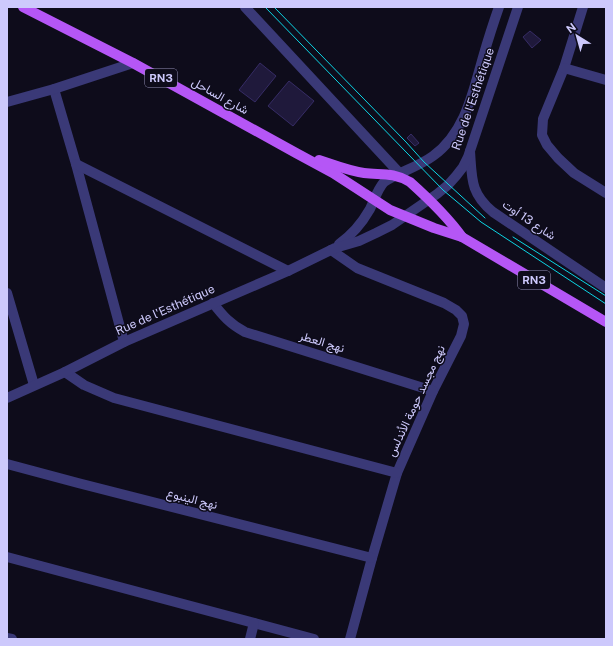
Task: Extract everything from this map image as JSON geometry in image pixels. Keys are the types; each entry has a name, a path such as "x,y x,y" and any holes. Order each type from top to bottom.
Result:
{"main road":[{"name":"شارع الساحل","path":"23,7 133,63 333,173 390,210 406,217"},
{"name":"شارع الساحل","path":"296,153 363,172 401,176"},
{"name":"RN3","path":"401,176 430,200 447,217 462,237"},
{"name":"RN3","path":"406,217 462,237 606,322"}],"street":[{"path":"245,7 401,176"},
{"name":"Rue de l'Esthétique","path":"333,249 351,235 358,227 369,210 376,193 384,182 390,178 401,176 433,156 442,149 456,132 472,95 499,7"},
{"name":"Rue de l'Esthétique","path":"7,398 65,372 124,342 288,271 333,249 359,241 406,217 430,200 448,185 463,167 470,151 518,7"},
{"path":"583,7 564,68 543,119 542,134 547,145 574,173 606,193"},
{"path":"7,102 54,89 133,63"},
{"path":"564,68 606,80"},
{"path":"54,89 76,164 124,342"},
{"name":"شارع 13 أوت","path":"470,151 474,187 478,197 485,205 493,212 606,288"},
{"path":"76,164 288,271"},
{"name":"نهج مجسد حومة الأندلس","path":"333,249 356,268 444,303 456,310 462,316 464,324 461,336 433,391 398,473 372,558 350,639"},
{"path":"7,293 34,385"},
{"name":"نهج العطر","path":"213,303 225,318 245,332 433,391"},
{"path":"65,372 84,385 114,398 398,473"},
{"name":"نهج الينبوع","path":"7,464 372,558"},
{"path":"7,557 314,639"},
{"path":"250,639 254,623"},
{"path":"7,638 12,639"}],"building":[{"path":"530,31 541,40 532,48 523,37"},
{"path":"260,63 276,76 255,102 239,90"},
{"path":"289,81 314,101 293,126 268,106"},
{"path":"411,134 419,143 415,146 407,138"}],"tram line":[{"path":"265,7 443,190 481,222 606,304"},
{"path":"274,7 424,162 485,218"},
{"path":"513,237 606,296"}]}
